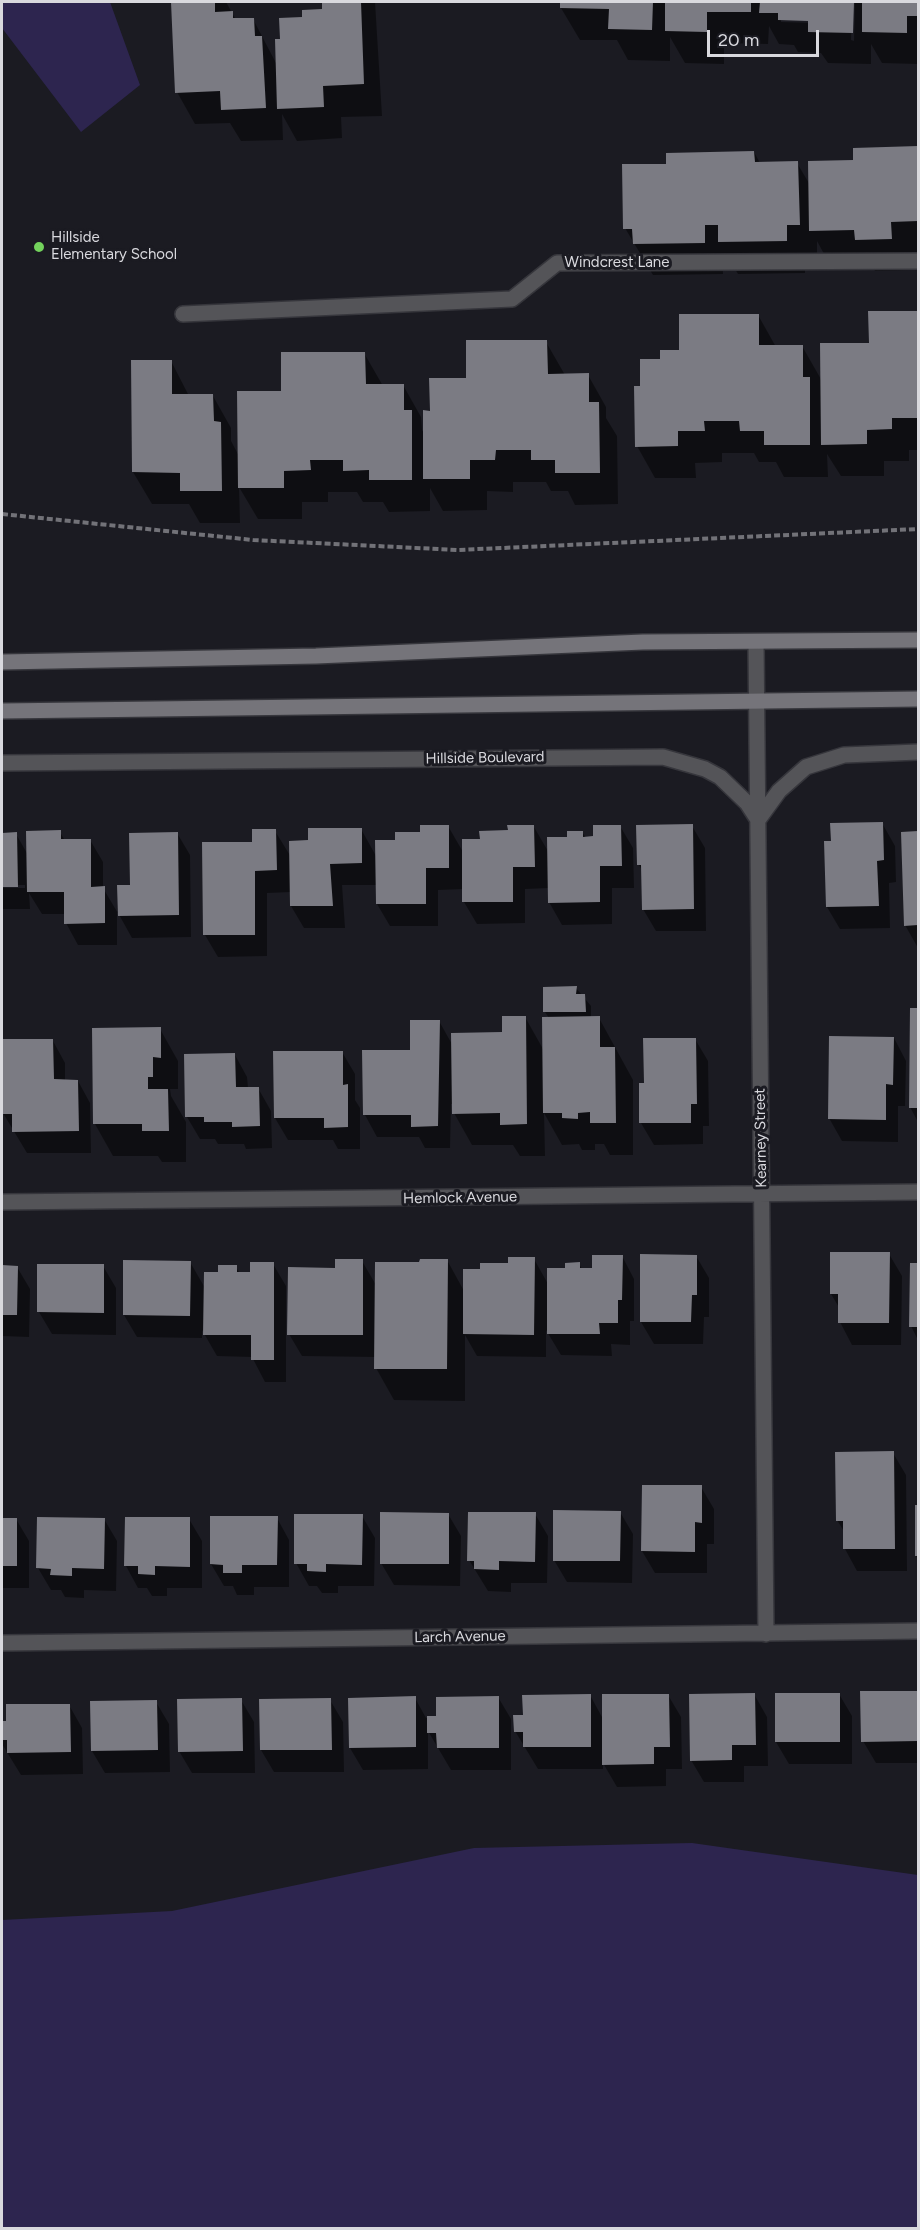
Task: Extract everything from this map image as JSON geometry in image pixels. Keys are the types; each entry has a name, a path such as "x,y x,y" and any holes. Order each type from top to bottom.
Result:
{"main road":[{"path":"2,662 246,658 562,644 918,640"},
{"path":"2,711 918,699"}],"street":[{"name":"Windcrest Lane","path":"183,314 512,298 557,263 918,261"},
{"name":"Kearney Street","path":"756,642 766,1634"},
{"path":"758,820 779,791 806,767 844,755 918,752"},
{"name":"Hillside Boulevard","path":"2,763 663,757 705,769 720,777 747,803 758,820"},
{"name":"Hemlock Avenue","path":"2,1202 918,1192"},
{"name":"Larch Avenue","path":"2,1643 918,1631"}],"path":[{"path":"2,514 253,540 458,550 918,529"}],"shaded area":[{"path":"2,2 110,2 140,85 81,132 2,28"},
{"path":"692,1843 918,1875 918,2228 2,2228 2,1920 172,1911 474,1848"}],"building":[{"path":"171,2 215,2 215,12 233,11 233,18 254,18 255,36 262,36 266,108 221,110 220,91 175,93"},
{"path":"322,2 361,2 364,84 323,86 324,107 277,109 275,39 280,39 279,18 302,17 302,10 322,9"},
{"path":"560,2 653,2 652,30 608,29 609,9 560,8"},
{"path":"665,2 751,2 751,12 707,12 707,32 665,31"},
{"path":"760,2 854,2 853,33 808,32 808,21 778,20 778,13 759,13"},
{"path":"862,2 918,2 918,16 907,16 907,33 862,32"},
{"path":"918,146 918,221 891,222 892,239 855,240 854,230 809,231 808,161 853,160 853,148"},
{"path":"754,151 755,162 798,161 800,225 787,225 787,241 718,242 718,225 705,225 705,243 633,244 632,229 623,229 622,164 666,164 666,153"},
{"path":"868,311 918,311 918,418 892,418 892,429 867,430 867,444 821,445 820,343 869,343"},
{"path":"679,314 759,314 759,345 803,345 803,377 810,377 810,445 764,445 764,431 740,431 739,421 704,421 705,431 678,431 678,446 635,447 634,386 640,386 640,359 660,359 660,350 679,350"},
{"path":"466,340 547,340 548,374 589,373 589,402 599,402 600,473 555,473 555,460 531,460 531,450 496,450 495,460 470,460 470,479 423,479 423,410 430,411 429,378 466,378"},
{"path":"281,352 365,352 366,384 404,384 404,410 412,410 412,480 369,480 369,470 343,471 343,460 310,460 311,470 284,471 284,488 238,488 237,391 281,391"},
{"path":"131,360 172,360 172,394 213,394 214,421 221,422 222,491 180,491 180,473 132,472"},
{"path":"883,822 884,860 877,861 879,906 826,907 824,841 831,841 830,823"},
{"path":"693,824 694,909 642,910 641,865 637,865 636,825"},
{"path":"420,825 449,825 449,868 426,868 426,904 376,904 375,840 395,840 395,832 420,832"},
{"path":"507,825 534,825 535,867 513,867 513,902 462,902 462,839 480,839 479,831 508,830"},
{"path":"593,825 621,825 622,866 600,866 600,902 548,903 547,837 567,837 567,831 583,831 583,837 593,836"},
{"path":"308,828 362,828 362,863 330,864 333,906 290,906 289,841 308,840"},
{"path":"252,829 276,829 277,870 255,871 255,935 203,935 202,842 252,842"},
{"path":"61,830 61,839 91,839 91,887 105,886 105,923 64,924 64,892 27,892 26,831"},
{"path":"918,831 918,925 904,926 901,832"},
{"path":"17,832 18,887 2,887 2,833"},
{"path":"178,832 179,915 118,916 117,885 130,885 129,833"},
{"path":"577,986 576,994 585,994 586,1012 543,1012 543,987"},
{"path":"910,1008 918,1008 918,1108 909,1108"},
{"path":"502,1016 526,1016 527,1124 500,1125 500,1113 452,1114 451,1033 502,1032"},
{"path":"600,1016 600,1047 615,1047 616,1123 590,1123 590,1112 578,1113 578,1119 562,1118 562,1113 543,1113 542,1017"},
{"path":"410,1020 440,1020 438,1126 411,1127 411,1115 363,1115 362,1050 410,1050"},
{"path":"161,1027 161,1058 153,1057 153,1077 148,1077 148,1089 168,1089 169,1131 142,1131 142,1124 93,1124 92,1028"},
{"path":"829,1036 894,1037 893,1085 886,1084 886,1120 828,1119"},
{"path":"643,1038 696,1038 697,1104 691,1104 691,1123 639,1123 639,1083 644,1083"},
{"path":"2,1039 53,1039 54,1079 78,1080 79,1131 12,1132 12,1114 2,1114"},
{"path":"273,1051 343,1051 343,1085 348,1084 348,1127 324,1128 324,1118 274,1118"},
{"path":"235,1053 236,1087 259,1087 260,1126 232,1127 232,1122 204,1122 204,1117 185,1117 184,1054"},
{"path":"830,1252 890,1252 889,1323 838,1323 838,1294 830,1294"},
{"path":"640,1254 697,1255 697,1295 692,1295 691,1322 640,1322"},
{"path":"592,1255 623,1255 622,1300 618,1300 618,1323 599,1323 600,1334 547,1334 547,1268 565,1268 565,1263 580,1262 580,1268 592,1268"},
{"path":"508,1257 535,1257 534,1335 463,1334 463,1269 480,1269 480,1263 508,1263"},
{"path":"335,1259 363,1259 363,1335 287,1335 288,1267 335,1268"},
{"path":"420,1259 448,1259 447,1369 374,1369 375,1262 419,1262"},
{"path":"123,1260 191,1261 190,1316 123,1315"},
{"path":"250,1262 274,1262 274,1360 251,1360 251,1335 203,1335 204,1272 218,1272 218,1265 237,1265 237,1272 250,1272"},
{"path":"910,1263 918,1263 918,1327 909,1327"},
{"path":"37,1264 104,1264 104,1313 37,1312"},
{"path":"2,1265 18,1266 17,1315 2,1315"},
{"path":"894,1451 895,1549 843,1549 843,1521 836,1521 835,1452"},
{"path":"642,1485 702,1485 702,1523 695,1522 695,1552 641,1551"},
{"path":"915,1505 918,1505 918,1556 915,1556"},
{"path":"553,1510 621,1511 620,1561 553,1561"},
{"path":"380,1512 449,1513 449,1564 380,1564"},
{"path":"468,1512 536,1512 535,1562 499,1561 499,1570 474,1569 474,1561 467,1561"},
{"path":"294,1514 363,1514 362,1565 326,1564 326,1572 307,1571 307,1564 294,1564"},
{"path":"210,1516 278,1516 277,1565 242,1565 242,1573 223,1573 223,1565 210,1564"},
{"path":"37,1517 105,1518 104,1569 72,1568 72,1576 50,1575 51,1569 36,1568"},
{"path":"125,1517 190,1517 190,1567 155,1566 155,1575 138,1574 138,1566 124,1566"},
{"path":"2,1518 17,1518 17,1566 2,1566"},
{"path":"860,1691 918,1691 918,1741 861,1742"},
{"path":"755,1693 756,1745 732,1745 732,1760 690,1761 689,1694"},
{"path":"775,1693 840,1693 840,1742 775,1742"},
{"path":"591,1694 591,1747 523,1747 523,1732 514,1732 513,1715 523,1715 522,1695"},
{"path":"602,1694 669,1694 670,1747 654,1747 654,1764 602,1765"},
{"path":"416,1696 416,1747 349,1748 348,1698"},
{"path":"499,1696 499,1748 437,1748 436,1733 427,1733 427,1716 436,1716 436,1697"},
{"path":"242,1698 243,1751 178,1752 177,1699"},
{"path":"331,1698 332,1750 260,1750 259,1699"},
{"path":"157,1700 158,1750 91,1751 90,1701"},
{"path":"6,1704 70,1704 71,1752 7,1753 7,1740 2,1740 2,1721 6,1721"}],"place":[{"name":"Hillside Elementary School","path":"39,247"}]}
